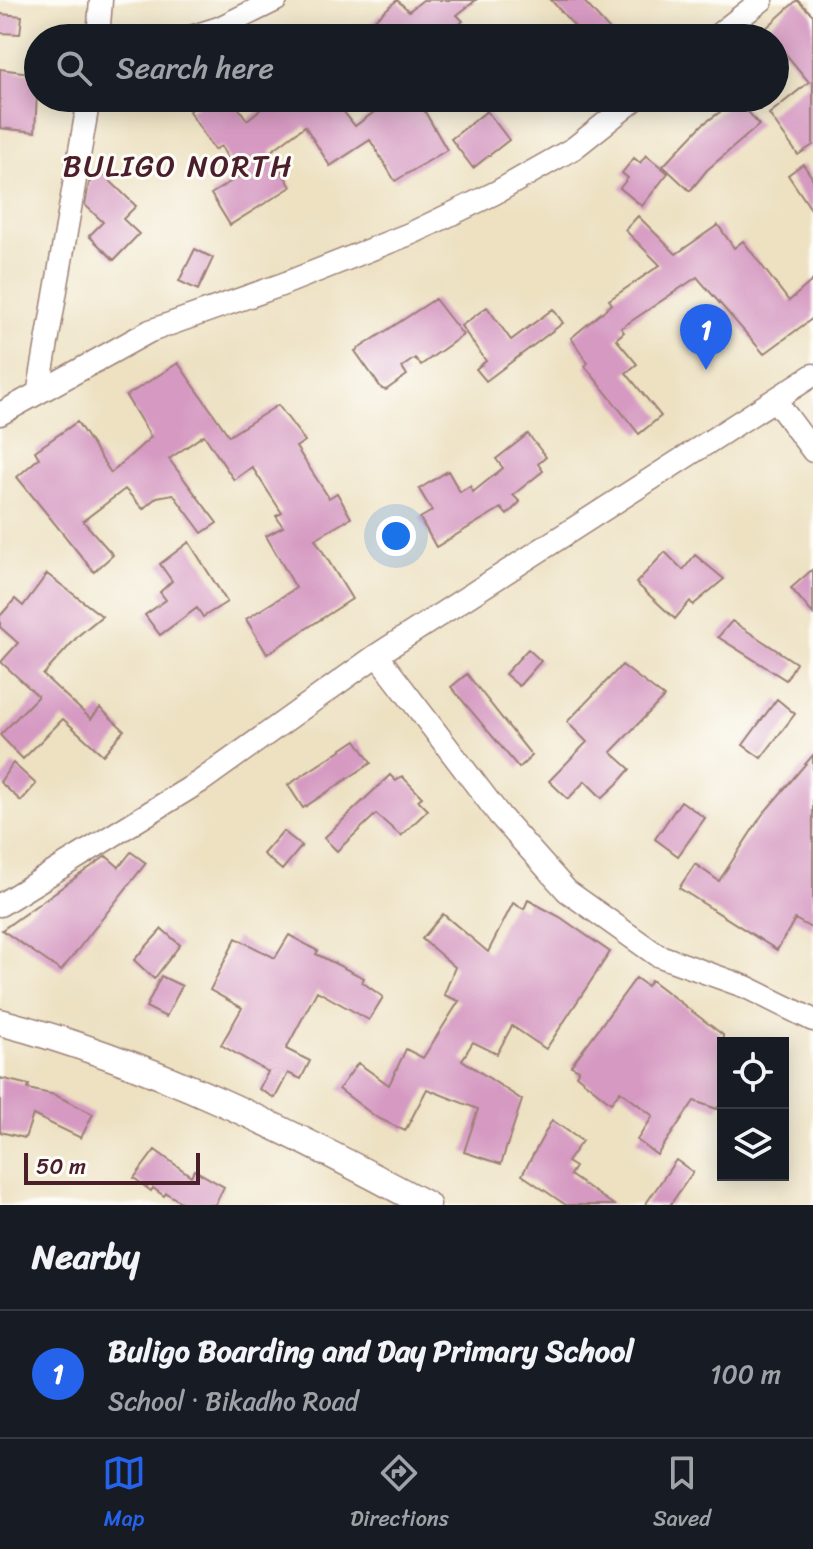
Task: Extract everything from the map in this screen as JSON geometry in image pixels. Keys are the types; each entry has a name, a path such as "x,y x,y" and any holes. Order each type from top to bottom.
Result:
{"street":[{"path":"99,24 101,0"},
{"path":"227,24 276,0"},
{"path":"732,24 762,0"},
{"path":"39,389 87,112"},
{"path":"0,414 39,389 150,331 281,285 412,233 467,207 574,148 619,112"},
{"path":"0,905 201,781 377,655 813,375"},
{"path":"775,400 813,451"},
{"path":"377,655 500,816 567,891 657,955 746,987 813,1020"},
{"path":"0,1022 129,1061 251,1115 427,1205"}],"building":[{"path":"397,0 409,11 423,0 476,0 457,15 463,21 460,24 370,24"},
{"path":"551,0 583,0 604,24 572,24"},
{"path":"797,0 813,15 813,145 798,155 769,114 789,112 789,98 809,82 789,58 789,24 771,24"},
{"path":"0,14 22,16 20,34 0,33"},
{"path":"0,69 24,72 24,112 36,112 35,132 0,128"},
{"path":"190,112 242,112 247,120 257,112 344,112 355,126 374,112 425,112 447,150 395,181 370,140 330,166 305,126 270,152 291,187 230,225 211,194 238,177 221,146 214,150"},
{"path":"488,112 509,140 473,168 451,139"},
{"path":"720,112 748,112 759,125 707,170 690,191 663,166 702,125"},
{"path":"646,155 668,173 642,206 620,188 628,178 622,173 634,158 640,163"},
{"path":"803,164 813,179 813,212 788,175"},
{"path":"100,171 136,206 123,219 139,234 114,260 89,236 103,222 85,205 89,183"},
{"path":"638,216 676,254 718,225 734,248 743,241 789,301 813,280 813,318 764,354 697,277 621,328 624,332 616,339 637,364 626,373 661,416 639,434 585,366 588,363 571,338 612,304 609,300 660,265 625,230"},
{"path":"195,249 213,258 198,290 179,281"},
{"path":"435,299 463,335 421,365 415,358 402,367 407,375 386,390 382,389 355,351"},
{"path":"487,307 511,340 553,309 563,323 486,381 476,369 486,361 461,326"},
{"path":"178,363 229,436 278,405 305,441 296,447 329,498 337,493 351,518 315,539 352,599 267,654 246,619 296,588 266,536 283,527 276,516 282,513 252,467 234,480 204,435 169,459 217,523 202,533 173,494 157,497 143,509 125,489 83,521 113,555 94,572 17,477 39,458 35,451 77,422 111,473 151,437 126,396"},
{"path":"528,434 546,457 538,464 543,471 513,495 520,502 507,515 501,508 436,547 420,518 432,511 419,489 448,471 460,492 470,486 473,492 503,468 496,459"},
{"path":"189,542 227,602 203,617 197,608 160,635 145,615 166,600 160,592 172,581 160,564"},
{"path":"665,552 683,570 695,555 724,579 693,605 690,601 675,619 636,583"},
{"path":"813,569 813,614 791,588"},
{"path":"47,574 102,616 79,635 43,675 91,719 100,708 124,730 103,755 63,719 23,759 0,735 38,696 1,662 18,643 0,627 0,616 15,599 23,606"},
{"path":"732,621 796,663 786,680 718,637"},
{"path":"528,649 541,661 519,686 505,674"},
{"path":"622,665 664,697 611,752 630,769 617,784 602,798 585,781 568,799 549,781 587,742 567,722"},
{"path":"467,674 532,756 519,768 451,687"},
{"path":"777,699 795,714 761,758 743,745"},
{"path":"356,740 371,763 303,808 288,785"},
{"path":"813,755 813,929 795,919 777,950 679,888 695,864 719,881 762,815"},
{"path":"13,763 36,784 21,801 0,782"},
{"path":"390,775 396,781 402,776 422,797 418,800 428,810 401,836 376,814 337,851 324,838"},
{"path":"681,801 705,818 678,856 655,839"},
{"path":"283,831 302,846 282,870 263,854"},
{"path":"131,852 146,863 61,971 2,930 106,856 119,867"},
{"path":"528,900 560,917 610,952 546,1049 512,1026 497,1054 473,1042 462,1060 522,1100 501,1164 464,1152 478,1109 427,1089 405,1131 376,1117 339,1089 358,1063 389,1085 406,1049 423,1058 459,1001 444,995 455,967 422,939 443,914 488,952 513,903 524,909"},
{"path":"162,929 180,945 154,979 134,960"},
{"path":"289,935 318,951 316,954 364,978 362,982 383,997 369,1020 317,991 286,1049 310,1061 301,1079 288,1073 275,1098 259,1089 268,1072 221,1045 242,1008 210,990 236,938 275,958"},
{"path":"161,976 182,986 166,1017 146,1007"},
{"path":"636,978 647,986 651,980 723,1035 717,1037 717,1109 694,1101 657,1155 637,1140 653,1116 620,1091 611,1103 576,1075 579,1070 571,1066"},
{"path":"0,1078 55,1095 93,1114 81,1138 33,1115 25,1138 0,1132"},
{"path":"552,1120 582,1141 567,1162 575,1167 570,1175 614,1205 566,1205 522,1175"},
{"path":"155,1150 191,1176 194,1170 224,1187 215,1205 186,1205 166,1193 164,1196 153,1188 151,1191 134,1178"},
{"path":"676,1160 693,1172 670,1205 645,1205"}],"place":[{"name":"Buligo Boarding and Day Primary School","path":"706,370"}],"district":[{"name":"BULIGO NORTH","path":"178,166"}]}
